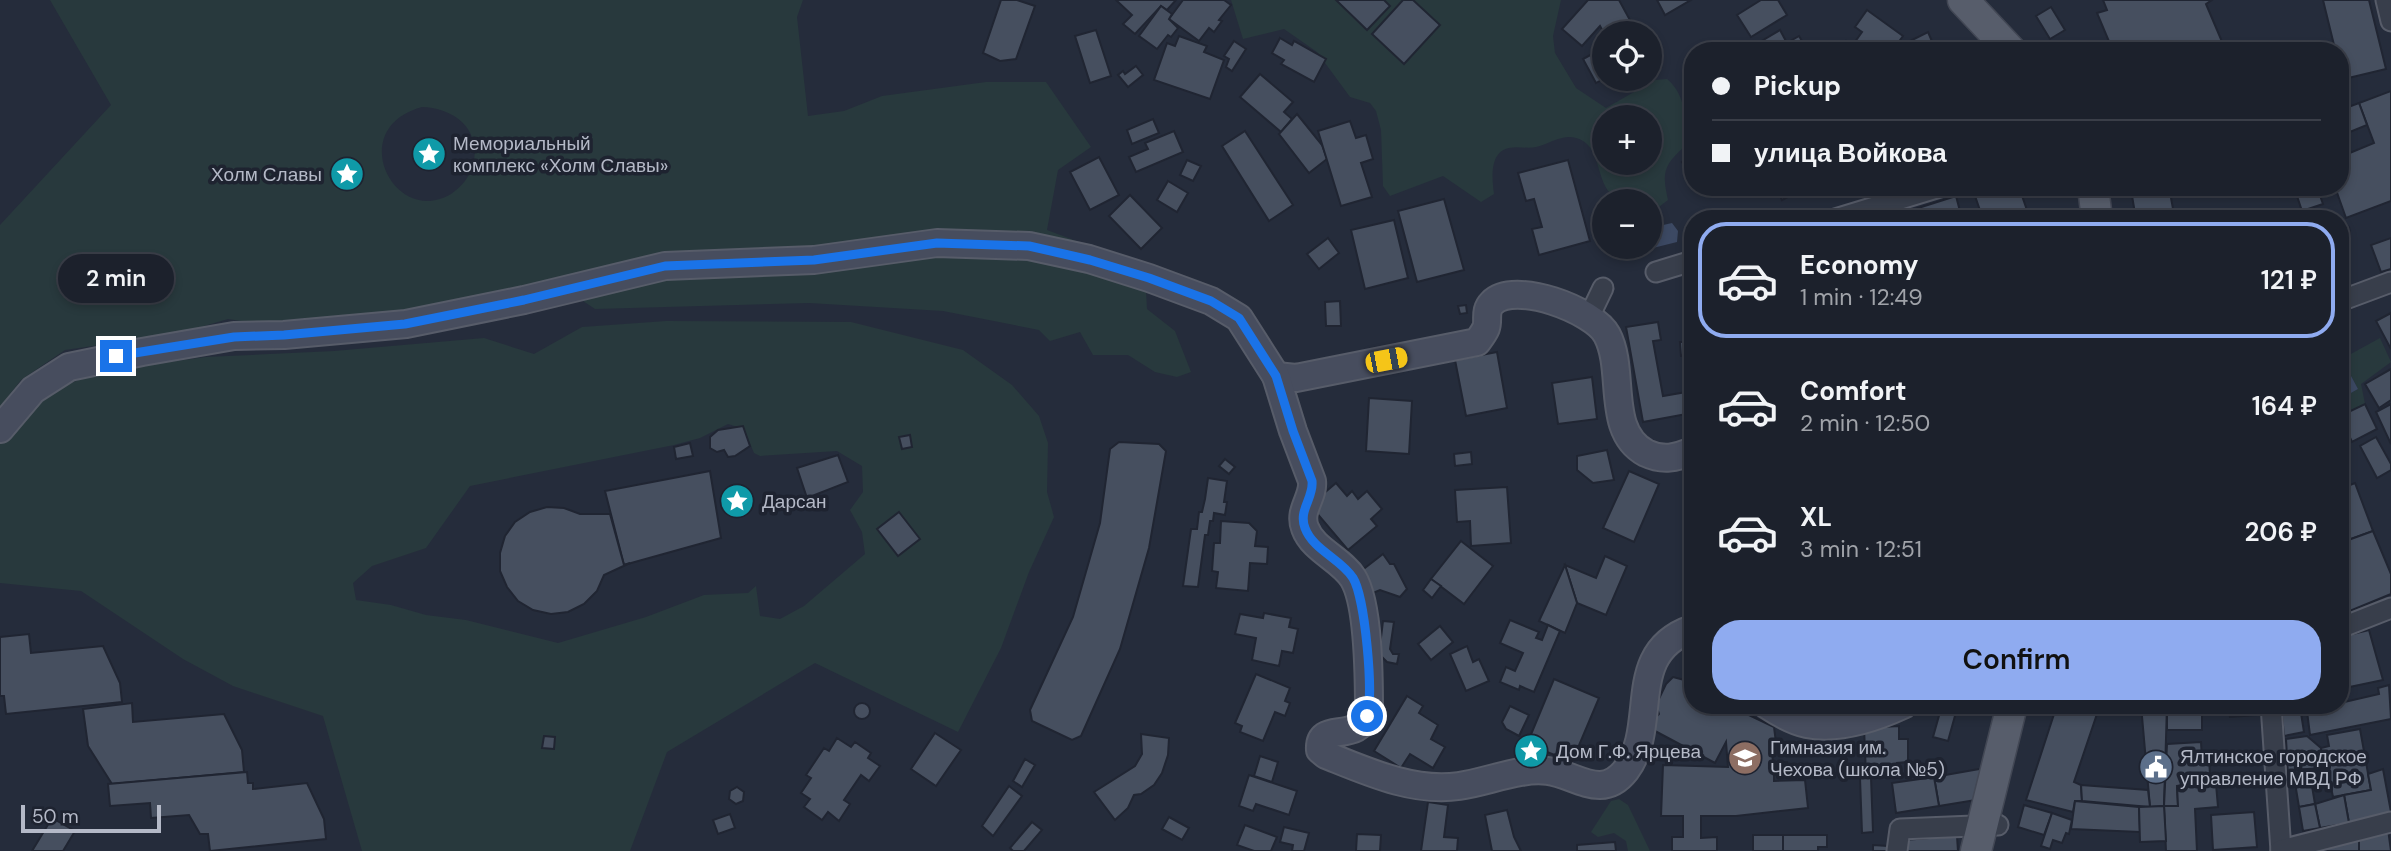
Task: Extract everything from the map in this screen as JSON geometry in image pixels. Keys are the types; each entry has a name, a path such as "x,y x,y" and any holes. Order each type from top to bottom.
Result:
{"main road":[{"path":"1963,0 2003,42"},
{"path":"1987,838 2010,714"},
{"path":"1987,838 2021,714"}],"street":[{"path":"2386,0 2391,21"},
{"path":"1865,210 1910,196"},
{"path":"0,429 33,390 69,367 90,361 234,337 405,324 524,300 665,266 814,260 937,243 1029,246 1090,260 1211,301 1239,318 1276,376 1312,481 1312,490 1303,515 1305,528 1312,539 1352,577 1363,610 1369,711 1363,724 1356,729 1327,733 1323,736 1319,742 1320,750 1326,755 1377,775 1419,785 1455,787 1519,772 1548,771 1597,786 1613,782 1626,770 1635,753 1650,668 1675,635 1684,632"},
{"path":"1657,272 1684,264"},
{"path":"2349,298 2391,282"},
{"path":"1589,317 1603,288"},
{"path":"1276,376 1296,378 1477,342 1487,326 1486,314 1491,303 1506,295 1535,295 1589,317 1606,333 1614,356 1622,423 1628,439 1655,457 1674,459 1684,455"},
{"path":"2349,624 2391,608"},
{"path":"1780,714 1807,724 1842,724 1874,714"},
{"path":"2272,714 2281,850 2391,822"},
{"path":"1897,851 1900,829 1987,838"}],"shaded area":[{"path":"50,0 803,0 797,17 808,116 844,111 882,96 986,82 1046,82 1091,147 1058,170 1047,230 1087,245 1146,290 1147,309 1175,331 1191,372 1177,377 1155,372 1128,355 1093,355 1080,332 1050,341 1039,330 943,311 809,303 595,309 559,285 380,316 275,326 228,319 177,334 65,350 21,380 0,407 0,225 111,105","holes":["422,107 434,108 455,116 463,123 469,131 475,152 472,169 462,185 451,194 430,201 411,198 396,187 386,171 382,153 386,134 399,118"]},
{"path":"1231,0 1336,0 1367,30 1390,6 1384,0 1403,0 1372,34 1404,64 1413,0 1561,0 1553,36 1555,53 1576,88 1602,105 1592,105 1592,151 1583,141 1571,137 1536,147 1512,147 1503,151 1498,155 1493,167 1494,194 1481,202 1443,176 1390,196 1383,186 1381,130 1376,111 1370,103 1350,97 1317,52 1284,29 1243,39"},
{"path":"1662,79 1667,79 1679,93 1684,110 1684,147 1666,170 1668,200 1662,205 1662,189 1607,189 1601,175 1662,175 1662,105 1611,105 1636,91 1662,91"},
{"path":"666,321 851,322 963,350 1012,385 1039,416 1048,443 1047,492 1054,517 1029,572 1001,648 958,732 815,663 667,752 630,851 362,851 323,716 233,686 183,659 81,591 0,583 0,444 43,401 69,384 96,372 206,357 334,351 484,338 534,354 582,327","holes":["728,424 744,429 754,453 760,456 837,451 862,466 863,492 850,510 862,532 865,554 804,606 780,619 760,616 756,586 748,593 704,595 646,617 558,643 466,620 426,615 391,605 356,600 353,583 372,566 426,548 470,486 674,445 700,438"]},
{"path":"2380,338 2391,362 2361,384 2365,404 2349,412 2349,394 2358,389 2349,372 2349,355"},
{"path":"1619,799 1628,805 1650,851 1628,851 1626,841 1614,833 1598,837 1591,832 1611,801"}],"water":[{"path":"1672,223 1678,231 1677,242 1662,246 1662,225"},
{"path":"2349,372 2358,389 2349,394"}],"building":[{"path":"1001,0 1017,0 1035,6 1016,59 1000,61 983,53"},
{"path":"1116,0 1176,0 1167,10 1161,6 1135,34 1123,24 1132,15"},
{"path":"1183,0 1224,0 1231,5 1219,20 1222,21 1214,32 1209,28 1199,41 1169,19"},
{"path":"1336,0 1384,0 1390,6 1367,30"},
{"path":"1403,0 1413,0 1440,25 1404,64 1372,34"},
{"path":"1588,0 1619,0 1630,21 1592,21 1592,35 1582,46 1562,29"},
{"path":"1657,0 1691,0 1665,15"},
{"path":"1761,0 1778,0 1787,15 1751,37 1737,15"},
{"path":"2103,0 2212,0 2206,4 2222,42 2109,42 2097,13 2107,10"},
{"path":"2323,0 2369,0 2386,69 2349,78 2349,42 2333,42"},
{"path":"1161,6 1172,14 1169,19 1178,28 1171,37 1168,35 1157,49 1139,36"},
{"path":"2051,7 2065,30 2050,39 2036,16"},
{"path":"1867,10 1903,36 1899,42 1855,42 1862,32 1855,27"},
{"path":"1096,30 1111,76 1090,83 1075,36"},
{"path":"1780,30 1786,42 1760,42"},
{"path":"1928,32 1932,42 1908,42"},
{"path":"1179,36 1207,46 1204,52 1224,60 1210,99 1154,80 1167,43 1175,46"},
{"path":"1799,36 1803,42 1789,42"},
{"path":"1280,38 1292,45 1294,41 1326,59 1314,82 1281,64 1284,60 1272,53"},
{"path":"1234,41 1246,49 1232,71 1226,67 1229,59 1224,56"},
{"path":"1592,54 1592,76 1583,59"},
{"path":"1136,66 1143,75 1128,87 1118,75 1123,71 1125,74"},
{"path":"1260,74 1293,102 1284,112 1292,119 1281,132 1240,97"},
{"path":"2391,91 2391,201 2349,217 2349,210 2343,210 2338,196 2349,196 2349,153 2374,143 2359,103"},
{"path":"2359,103 2367,125 2349,132 2349,107"},
{"path":"1297,114 1322,145 1327,159 1309,173 1279,134"},
{"path":"1153,119 1159,133 1132,144 1127,130"},
{"path":"1350,121 1356,138 1366,135 1373,159 1361,163 1372,197 1341,206 1318,131"},
{"path":"1174,131 1183,152 1136,172 1129,157 1148,149 1145,143"},
{"path":"1245,131 1293,205 1269,221 1222,146"},
{"path":"1099,157 1119,195 1090,210 1070,172"},
{"path":"1187,160 1201,166 1193,181 1180,175"},
{"path":"1568,160 1590,241 1539,255 1532,229 1542,227 1534,199 1526,201 1518,173"},
{"path":"1168,181 1188,193 1177,212 1157,200"},
{"path":"1130,195 1162,228 1141,249 1109,216"},
{"path":"1956,196 1960,210 1912,210"},
{"path":"1975,196 2022,196 2027,210 1980,210"},
{"path":"2132,196 2171,196 2173,210 2134,210"},
{"path":"2297,196 2320,196 2323,204 2302,210"},
{"path":"1444,199 1464,270 1417,282 1398,211"},
{"path":"1394,220 1408,278 1365,289 1351,230"},
{"path":"1328,238 1339,253 1319,269 1307,254"},
{"path":"2391,238 2391,269 2381,272 2371,245"},
{"path":"1340,301 1341,326 1326,326 1325,302"},
{"path":"1466,305 1467,313 1460,314 1458,306"},
{"path":"2391,313 2391,349 2376,321"},
{"path":"1658,322 1661,340 1653,341 1663,396 1684,392 1684,414 1643,422 1626,327"},
{"path":"1680,342 1684,342 1684,356 1681,356"},
{"path":"1497,352 1507,408 1466,416 1455,360"},
{"path":"2391,369 2391,400 2379,408 2365,384"},
{"path":"1592,377 1597,419 1558,424 1552,383"},
{"path":"1369,398 1412,401 1409,454 1366,451"},
{"path":"2365,404 2377,429 2352,442 2349,436 2349,412"},
{"path":"2391,404 2391,444 2376,412"},
{"path":"743,426 750,446 735,456 728,457 724,450 717,452 710,448 710,437 718,430"},
{"path":"910,435 912,447 902,449 899,437"},
{"path":"2376,437 2391,464 2391,470 2377,478 2360,446"},
{"path":"1119,442 1159,444 1166,451 1149,548 1120,649 1081,736 1072,740 1032,721 1030,710 1073,617 1100,523 1110,449"},
{"path":"690,443 693,456 676,459 674,447"},
{"path":"1607,450 1614,480 1593,483 1577,470 1577,456"},
{"path":"1471,452 1472,464 1455,466 1454,454"},
{"path":"838,455 848,482 807,498 797,468"},
{"path":"1225,459 1235,467 1229,474 1219,466"},
{"path":"710,471 721,538 624,565 605,491"},
{"path":"1629,471 1659,484 1634,542 1603,528"},
{"path":"1208,478 1227,481 1225,515 1214,513 1213,521 1210,521 1208,535 1205,535 1198,587 1183,586 1191,529 1197,529"},
{"path":"1336,483 1347,496 1352,491 1358,499 1367,491 1382,509 1371,519 1377,526 1348,550 1310,505"},
{"path":"2355,483 2373,531 2349,540 2349,485"},
{"path":"1507,487 1511,543 1471,546 1470,521 1457,522 1455,490"},
{"path":"547,507 564,508 580,514 610,514 624,565 630,563 604,575 597,591 584,604 568,612 551,614 533,610 518,601 507,587 500,571 500,553 505,536 515,522 530,512"},
{"path":"899,512 920,539 898,556 877,529"},
{"path":"1221,521 1249,523 1257,531 1255,546 1268,547 1267,564 1250,563 1248,591 1216,588 1218,572 1212,571 1214,543 1220,543"},
{"path":"2373,531 2391,574 2391,594 2349,611 2349,540"},
{"path":"1461,541 1493,566 1464,604 1431,579"},
{"path":"1383,554 1390,564 1394,564 1407,589 1400,597 1380,590 1373,593 1361,571"},
{"path":"1605,556 1627,566 1606,615 1577,603 1565,565 1596,578"},
{"path":"1565,565 1577,603 1565,633 1539,621"},
{"path":"1431,579 1441,586 1432,598 1423,590"},
{"path":"1264,613 1291,618 1289,627 1298,629 1293,653 1282,651 1279,666 1252,660 1256,638 1235,634 1240,614 1263,618"},
{"path":"1510,620 1539,632 1536,638 1542,640 1548,625 1560,631 1534,692 1520,686 1519,690 1500,682 1506,667 1515,671 1523,653 1500,643"},
{"path":"1383,621 1394,622 1390,649 1393,654 1399,654 1397,664 1387,662 1379,654"},
{"path":"1440,626 1453,642 1431,660 1418,644"},
{"path":"2369,630 2383,680 2349,687 2349,635"},
{"path":"29,634 31,653 103,646 120,683 122,702 6,714 4,696 0,696 0,637"},
{"path":"1467,646 1473,662 1479,659 1489,681 1466,691 1450,654"},
{"path":"1256,674 1290,688 1285,701 1290,703 1285,716 1275,712 1263,741 1240,732 1242,726 1235,723"},
{"path":"1673,677 1684,680 1684,714 1747,714 1774,727 1776,743 1771,743 1773,762 1787,762 1786,772 1774,773 1774,781 1805,780 1808,808 1736,816 1701,816 1701,838 1717,837 1717,851 1672,851 1672,837 1683,837 1683,816 1661,816 1663,765 1728,767 1726,742 1715,763 1655,731 1654,719 1659,714 1656,705 1666,684"},
{"path":"1554,679 1599,698 1572,762 1527,744"},
{"path":"2389,685 2391,719 2310,735 2307,714 2349,714 2349,701 2379,694 2378,688"},
{"path":"1407,696 1423,706 1419,713 1438,725 1431,739 1445,747 1433,768 1410,754 1401,768 1374,751"},
{"path":"132,703 133,722 224,714 242,750 244,772 112,784 88,746 83,709"},
{"path":"859,703 865,703 870,711 868,717 859,719 854,714 854,708"},
{"path":"1510,706 1529,715 1519,736 1506,729 1502,722"},
{"path":"1939,714 1956,714 1948,741 1933,737"},
{"path":"2054,714 2097,714 2074,782 2081,785 2082,801 2075,801 2073,812 2026,800"},
{"name":"Ялтинское городское управление МВД РФ","path":"2142,714 2167,714 2164,806 2150,807"},
{"path":"2167,714 2202,714 2202,730 2167,730"},
{"path":"2230,714 2256,715 2230,717"},
{"path":"2282,714 2301,714 2304,732 2284,736"},
{"path":"1899,726 1899,739 1908,739 1908,762 1897,763 1897,772 1866,774 1864,728"},
{"path":"2360,729 2371,790 2333,797 2327,768 2322,768 2321,748 2329,746 2327,735"},
{"path":"935,733 961,750 936,786 911,769"},
{"path":"1141,734 1169,738 1168,755 1162,773 1154,785 1141,794 1134,795 1128,808 1115,820 1094,792 1135,766 1142,754"},
{"path":"544,736 555,737 554,749 542,748"},
{"path":"2307,736 2321,748 2322,768 2293,770 2288,774 2286,739"},
{"path":"837,738 851,747 855,742 871,753 868,758 880,766 869,781 861,775 844,800 850,804 839,821 828,812 822,820 804,807 810,799 801,793 811,778 806,775 824,748 829,751"},
{"path":"2201,742 2202,759 2209,758 2210,775 2199,776 2199,785 2177,786 2178,806 2164,806 2167,744"},
{"path":"1260,756 1278,762 1272,782 1254,776"},
{"path":"1025,759 1035,765 1022,787 1013,781"},
{"path":"1985,768 1988,798 1939,806 1934,777"},
{"path":"2383,769 2391,812 2349,823 2344,795 2371,790 2368,774"},
{"path":"247,772 248,783 253,783 253,789 307,783 324,819 326,839 210,851 208,834 200,834 189,815 151,818 150,803 110,806 108,784"},
{"path":"1249,775 1297,791 1289,815 1256,804 1253,811 1239,806"},
{"path":"1871,777 1873,832 1862,833 1860,778"},
{"path":"1934,777 1939,806 1896,813 1892,783"},
{"path":"2311,780 2315,804 2299,807 2295,783"},
{"path":"2216,784 2218,807 2195,809 2197,851 2166,851 2164,806 2178,806 2177,786"},
{"path":"2081,785 2148,790 2150,807 2082,801"},
{"path":"1009,786 1022,796 993,836 982,826"},
{"path":"737,787 744,792 743,801 736,804 729,799 730,791"},
{"path":"2344,795 2349,823 2320,828 2315,804"},
{"path":"2075,801 2139,807 2140,832 2071,829"},
{"path":"1428,802 1448,805 1444,837 1458,838 1457,851 1421,851"},
{"path":"2315,804 2320,828 2303,831 2299,807"},
{"path":"2024,805 2052,813 2044,835 2018,827"},
{"path":"2164,806 2166,841 2140,842 2139,807"},
{"path":"1507,810 1514,837 1521,851 1492,851 1485,815"},
{"path":"2254,812 2257,847 2213,850 2211,815"},
{"path":"2052,813 2072,820 2069,834 2066,833 2062,843 2053,840 2050,849 2041,846"},
{"path":"730,814 735,828 718,834 713,820"},
{"path":"1169,817 1189,828 1182,840 1162,829"},
{"path":"52,818 75,831 63,851 32,851"},
{"path":"1032,822 1042,830 1024,851 1013,851 1010,848"},
{"path":"1245,825 1277,837 1271,851 1254,851 1237,845"},
{"path":"1284,827 1309,833 1304,851 1292,851 1293,845 1280,842"},
{"path":"2388,829 2391,851 2359,851 2359,834"},
{"path":"1357,834 1381,835 1380,851 1356,851"},
{"path":"2359,834 2359,851 2303,851"},
{"path":"1753,835 1783,835 1783,851 1753,851"},
{"path":"1783,835 1827,835 1827,847 1818,847 1818,851 1783,851"},
{"path":"1957,836 1958,851 1904,851 1903,840"},
{"path":"1615,842 1616,851 1577,851 1577,845"},
{"path":"1873,845 1888,846 1888,851 1873,851"}],"place":[{"name":"Мемориальный комплекс «Холм Славы»","path":"429,154"},
{"name":"Холм Славы","path":"347,174"},
{"name":"Дарсан","path":"737,501"},
{"name":"Дом Г.Ф. Ярцева","path":"1531,751"},
{"name":"Гимназия им. Чехова (школа №5)","path":"1745,758"},
{"name":"Ялтинское городское управление МВД РФ","path":"2156,767"}],"route":[{"path":"116,356 234,337 405,324 524,300 665,266 814,260 876,254 937,243 1029,246 1090,260 1211,301 1239,318 1276,376 1313,485 1304,508 1305,528 1312,539 1352,577 1359,594 1363,610 1369,687 1367,716"}]}
